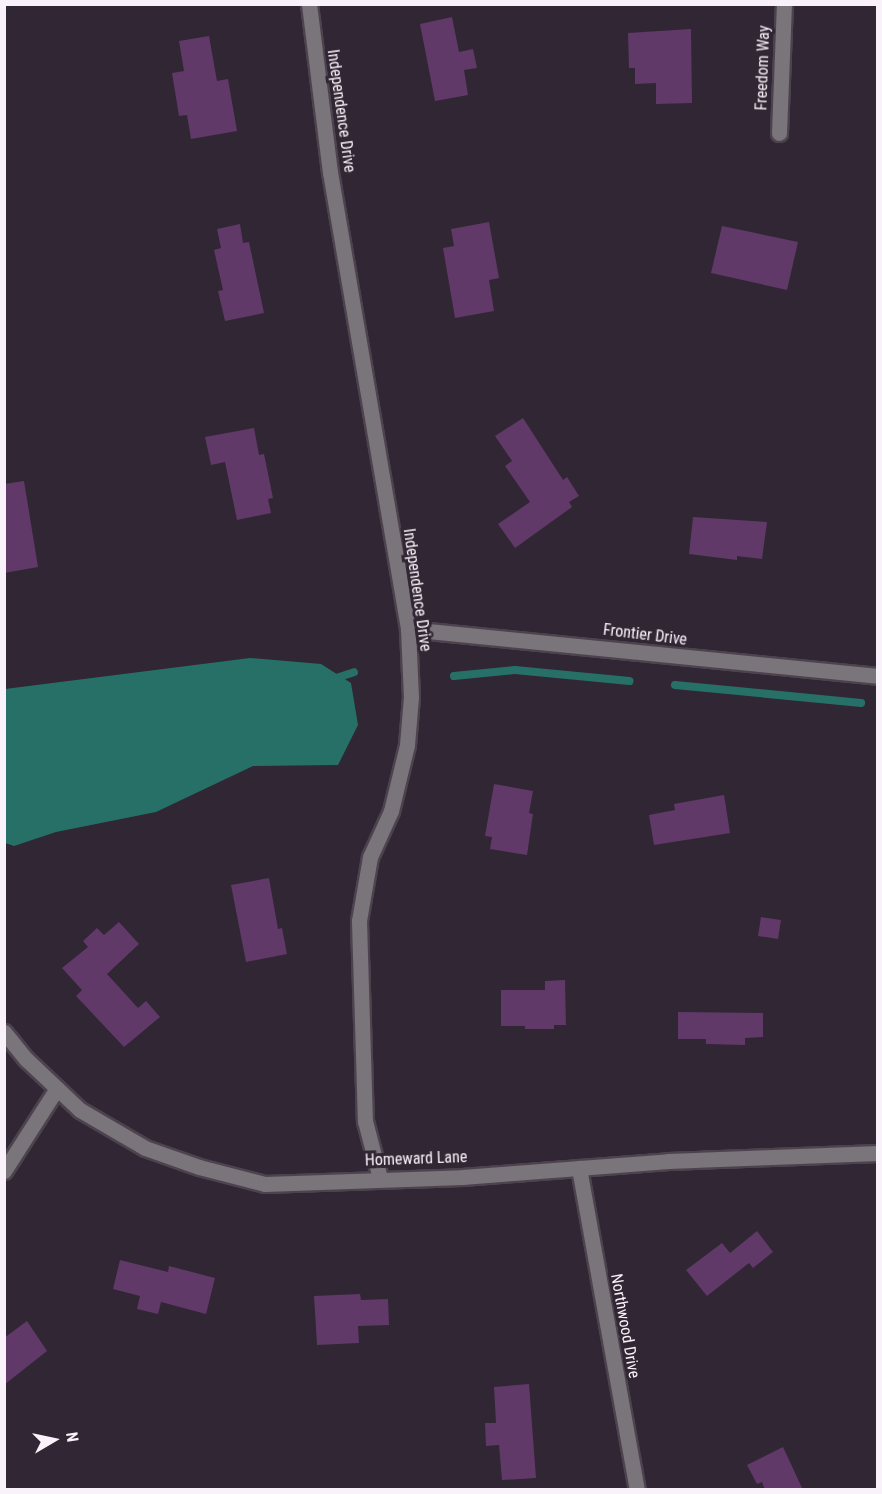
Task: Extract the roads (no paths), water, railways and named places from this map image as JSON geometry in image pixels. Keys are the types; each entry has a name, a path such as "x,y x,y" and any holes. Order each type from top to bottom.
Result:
{"street":[{"name":"Independence Drive","path":"309,4 330,172 408,629 411,697 407,745 391,811 370,857 359,921 365,1121 380,1178"},
{"name":"Freedom Way","path":"779,133 784,4"},
{"name":"Frontier Drive","path":"408,629 878,676"},
{"name":"Homeward Lane","path":"4,1032 26,1059 80,1110 146,1148 199,1167 265,1184 380,1178 462,1177 668,1161 878,1153"},
{"path":"4,1171 57,1088"},
{"name":"Northwood Drive","path":"579,1168 637,1490"}],"waterway":[{"path":"454,676 515,670 629,681"},
{"path":"333,679 354,672"},
{"path":"675,685 861,703"}]}
